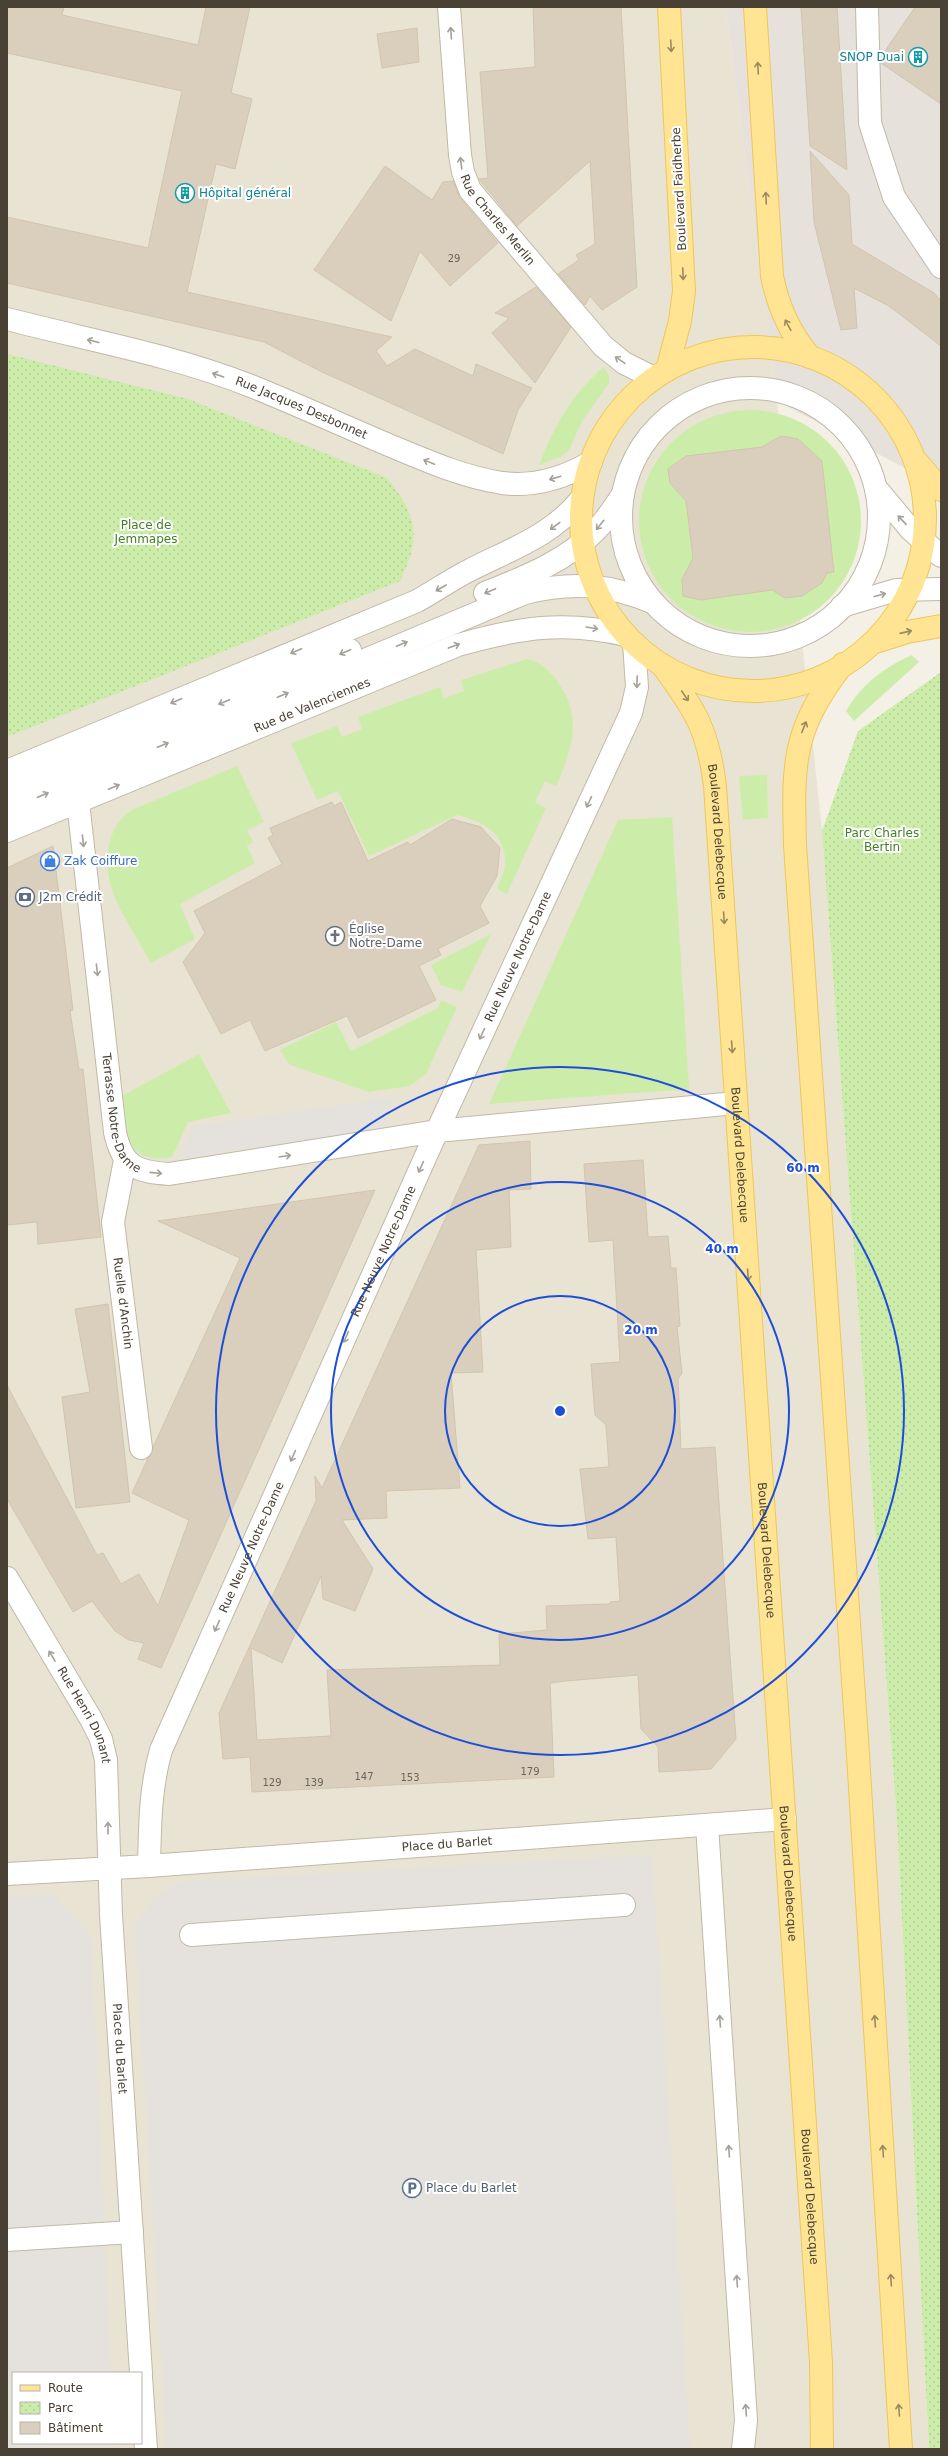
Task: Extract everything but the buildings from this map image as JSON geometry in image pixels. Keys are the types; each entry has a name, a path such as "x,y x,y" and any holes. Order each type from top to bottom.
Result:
{"main road":[{"name":"Boulevard Faidherbe","path":"660,374 680,321 684,291 669,7"},
{"path":"755,7 772,276 777,298 786,320 810,357"},
{"path":"913,456 923,498 923,541 910,588 890,621 871,643 843,664 803,683 758,690 736,689 708,684 682,675 662,665 630,639 614,620 594,585 583,542 582,498 591,462 606,430 619,410 660,374 698,356 737,348 754,347 777,349 810,357 840,371 876,399 897,425 913,456 941,490"},
{"path":"871,643 907,632 941,626"},
{"path":"843,664 812,709 797,748 793,788 795,845 858,1754 901,2449"},
{"name":"Boulevard Delebecque","path":"662,665 700,721 712,763 821,2362 822,2449"}],"street":[{"name":"Rue Charles Merlin","path":"449,7 460,155 463,172 470,190 603,346 624,363 660,374"},
{"path":"868,7 870,123 894,197 941,267"},
{"name":"Rue Jacques Desbonnet","path":"7,319 211,372 251,386 430,462 474,477 503,483 545,481 567,475 591,462"},
{"path":"7,792 499,587 554,562 583,542 598,528 623,493 637,454 656,429 671,415 707,396 748,388 788,394 808,402 833,418 860,450 875,487 879,517 875,546 865,574 842,606 828,620 801,635 772,644 752,646 722,643 703,637 676,623 654,603 637,579 626,552 621,522 623,493"},
{"path":"875,487 895,513 923,541 941,556"},
{"path":"7,771 417,601 469,570 532,541 566,517 582,498"},
{"path":"7,810 525,593 564,585 594,585 624,591 654,603"},
{"path":"842,606 896,590 910,588 941,589"},
{"name":"Rue de Valenciennes","path":"7,831 458,644 500,634 549,626 580,626 630,639"},
{"name":"Rue Neuve Notre-Dame","path":"148,1866 150,1807 154,1775 161,1750 437,1131 631,713 637,687 630,639"},
{"name":"Terrasse Notre-Dame","path":"78,802 115,1132 118,1149 125,1160 135,1168 152,1173 169,1174 437,1131 736,1103"},
{"name":"Ruelle d'Anchin","path":"125,1160 113,1222 141,1448"},
{"name":"Rue Henri Dunant","path":"7,1578 101,1739 108,1779 108,1867"},
{"name":"Place du Barlet","path":"7,1874 108,1867 148,1866 785,1819"},
{"path":"707,1825 746,2420 743,2449"},
{"name":"Place du Barlet","path":"108,1867 141,2372"},
{"path":"191,1935 624,1905"},
{"path":"7,2240 132,2232"},
{"path":"142,2391 146,2449"}],"shaded area":[{"path":"7,7 726,7 777,401 822,831 897,1820 929,2449 7,2449"},
{"path":"726,7 941,7 941,487 777,401"},
{"path":"395,1097 383,1129 180,1158 191,1127"},
{"name":"Place du Barlet","path":"652,1855 690,2449 167,2449 135,1928 150,1901 179,1882"},
{"path":"53,1895 91,1937 111,2372 12,2372 12,2444 114,2444 114,2449 7,2449 7,1898"}],"green space":[{"name":"Place de Jemmapes","path":"7,354 188,399 387,478 405,504 413,527 411,551 400,581 7,737"},
{"path":"604,367 609,376 609,383 581,423 569,450 560,457 539,465 551,437 565,412 582,388"},
{"path":"750,410 772,412 802,423 820,435 836,451 848,469 856,489 859,499 861,521 859,543 848,573 836,591 820,607 802,619 782,627 772,630 750,632 728,630 698,619 680,607 664,591 652,573 644,553 641,543 639,521 641,499 652,469 664,451 680,435 698,423 718,415 728,412"},
{"path":"912,655 919,662 854,721 846,711 866,685 892,665"},
{"path":"527,659 544,667 558,682 566,695 573,721 572,734 567,760 556,786 545,781 535,802 546,808 507,894 497,889 505,865 505,854 502,845 498,837 492,831 476,821 457,815 369,856 338,791 317,800 291,743 337,726 342,737 362,729 358,717 440,687 444,698 464,691 461,680"},
{"name":"Parc Charles Bertin","path":"941,672 941,2449 929,2449 897,1820 822,831 858,731"},
{"path":"237,766 264,822 247,830 253,842 247,846 255,863 180,904 195,939 151,963 123,915 111,887 108,855 112,835 123,817 132,810"},
{"path":"767,775 768,818 743,820 739,776"},
{"path":"672,817 689,1089 489,1104 618,820"},
{"path":"491,934 462,992 441,985 431,965"},
{"path":"441,1000 457,1007 426,1074 410,1086 369,1092 290,1065 280,1050 336,1022 351,1051 438,1008"},
{"path":"199,1054 231,1113 188,1122 172,1157 157,1158 145,1156 136,1151 127,1133 120,1097"}],"place":[{"name":"SNOP Duai","path":"918,57"},
{"name":"Hôpital général","path":"185,193"},
{"name":"Zak Coiffure","path":"50,861"},
{"name":"J2m Crédit","path":"25,897"},
{"name":"Église Notre-Dame","path":"335,936"},
{"name":"Place du Barlet","path":"412,2188"}]}
